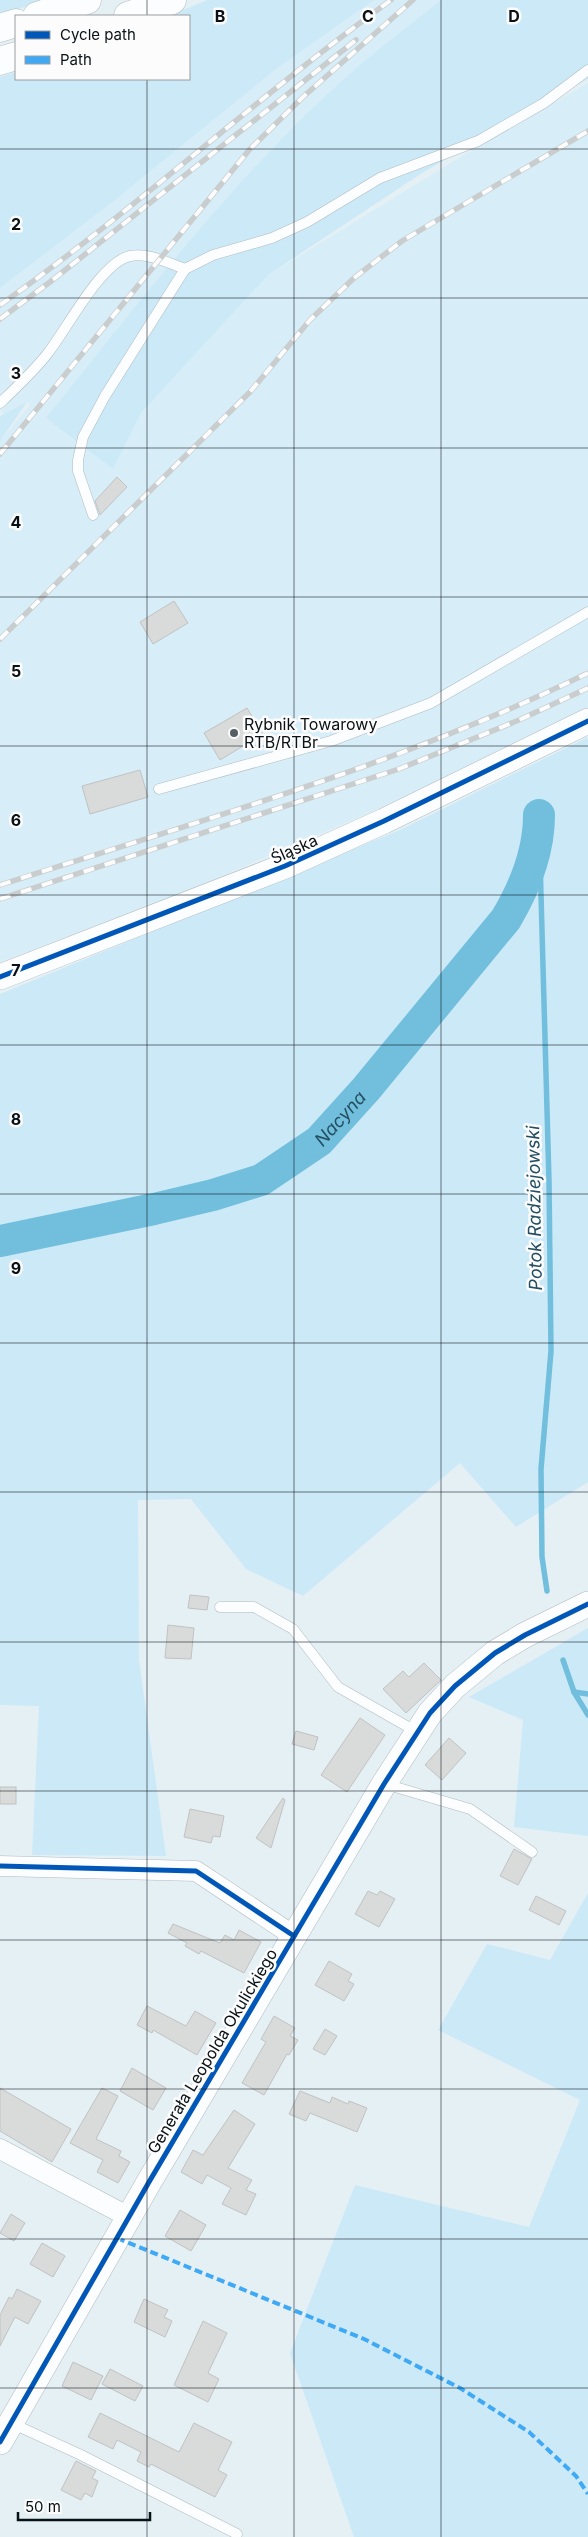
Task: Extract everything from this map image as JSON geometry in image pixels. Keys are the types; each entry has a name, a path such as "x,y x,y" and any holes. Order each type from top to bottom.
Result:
{"main road":[{"path":"40,15 87,0"},
{"path":"131,15 172,0"},
{"path":"0,28 15,23"},
{"path":"0,61 15,56"}],"street":[{"name":"Śląska","path":"0,976 204,900 292,863 384,821 588,721"},
{"name":"Generała Leopolda Okulickiego","path":"5,2433 294,1936 417,1732 447,1694 484,1661 525,1634 588,1604"},
{"path":"0,1866 196,1871 294,1936"},
{"path":"0,2149 129,2217"}],"lane":[{"path":"93,515 78,471 78,460 83,437 101,403 185,269 213,255 272,238 307,222 380,178 478,141 544,103 588,70"},
{"path":"0,403 39,364 100,278 116,261 131,255 144,255 185,269"},
{"path":"159,789 331,741 431,703 588,612"},
{"path":"220,1607 254,1607 293,1629 338,1687 417,1732"},
{"path":"384,1784 470,1809 532,1852"},
{"path":"5,2433 79,2454 237,2534"}],"shaded area":[{"path":"0,0 45,0 0,15"},
{"path":"207,0 374,0 276,69 110,204 0,288 0,77 15,72 15,80 190,80 190,15 171,15"},
{"path":"374,0 441,0 344,79 236,188 180,252 46,418 113,468 141,413 268,275 457,159 588,83 588,710 371,812 187,891 0,962 0,441 30,405 33,407 27,402 4,414 0,410 0,288 110,204 276,69"},
{"path":"441,0 588,0 588,79 422,173 268,275 141,413 113,469 46,418 152,286 263,158 344,79"},
{"path":"27,402 0,441 0,416"},
{"path":"588,737 588,1482 516,1527 460,1463 303,1596 246,1569 191,1499 138,1500 139,1660 166,1856 32,1855 39,1706 0,1705 0,994 400,830"},
{"path":"588,1628 588,1836 514,1827 523,1720 469,1697"},
{"path":"588,1893 588,2537 354,2537 290,2353 355,2185 529,2227 580,2100 438,2030 487,1944 550,1960"}],"building":[{"path":"117,477 127,487 100,515 95,501"},
{"path":"174,601 188,623 153,644 140,622"},
{"name":"Rybnik Towarowy RTB/RTBr","path":"247,708 263,734 220,760 204,733"},
{"path":"140,770 148,797 90,814 82,786"},
{"path":"190,1595 209,1597 207,1610 188,1608"},
{"path":"168,1625 194,1628 191,1659 165,1658"},
{"path":"424,1663 441,1680 406,1713 383,1689 403,1671 409,1677"},
{"path":"360,1718 385,1735 347,1792 321,1775"},
{"path":"296,1731 318,1737 314,1750 292,1744"},
{"path":"449,1738 466,1753 442,1780 425,1765"},
{"path":"0,1787 16,1787 16,1804 0,1804"},
{"path":"283,1798 285,1800 271,1848 256,1838"},
{"path":"190,1809 224,1816 220,1837 213,1836 211,1843 184,1837"},
{"path":"514,1849 532,1859 518,1885 500,1876"},
{"path":"368,1891 377,1895 380,1891 395,1899 379,1927 355,1914"},
{"path":"536,1896 566,1911 559,1925 529,1910"},
{"path":"173,1924 220,1943 225,1935 234,1940 239,1930 261,1942 244,1973 201,1951 199,1954 185,1946 187,1943 168,1933"},
{"path":"329,1961 352,1974 348,1981 354,1984 344,2001 315,1985"},
{"path":"147,2006 186,2026 195,2011 216,2023 197,2055 153,2030 152,2033 137,2025"},
{"path":"274,2016 295,2028 290,2036 298,2040 289,2055 287,2054 264,2095 242,2083 266,2042 261,2039"},
{"path":"325,2029 337,2036 325,2055 313,2049"},
{"path":"132,2068 166,2088 153,2110 120,2091"},
{"path":"0,2088 71,2129 52,2162 0,2131"},
{"path":"102,2088 118,2096 96,2139 121,2151 119,2156 130,2162 118,2183 97,2172 103,2160 70,2143"},
{"path":"300,2091 330,2103 332,2097 348,2104 349,2101 367,2108 357,2132 310,2113 306,2121 289,2114"},
{"path":"234,2110 255,2124 228,2168 252,2180 246,2190 256,2194 246,2215 222,2204 231,2188 207,2175 202,2184 181,2172 193,2150 203,2155"},
{"path":"180,2210 206,2225 191,2251 165,2236"},
{"path":"11,2214 25,2223 14,2241 0,2233"},
{"path":"42,2243 65,2256 53,2277 30,2264"},
{"path":"17,2289 41,2301 28,2324 15,2317 0,2346 0,2315 9,2297 12,2299"},
{"path":"144,2299 168,2310 164,2317 172,2321 165,2337 134,2322"},
{"path":"203,2321 227,2333 208,2373 219,2379 208,2402 174,2385"},
{"path":"73,2362 103,2376 91,2400 62,2386"},
{"path":"110,2369 143,2386 135,2401 102,2384"},
{"path":"100,2413 179,2452 194,2423 232,2442 218,2470 227,2475 215,2497 151,2464 149,2467 137,2461 141,2452 117,2440 113,2449 88,2437"},
{"path":"76,2461 96,2471 92,2478 98,2481 92,2497 85,2493 81,2500 61,2490"}],"waterway":[{"name":"Nacyna","path":"0,1241 154,1209 213,1195 261,1180 319,1141 366,1089 506,919 530,869 537,842 539,815"},
{"name":"Potok Radziejowski","path":"539,823 549,1181 551,1351 541,1469 542,1557 547,1591"},
{"name":"Potok Radziejowski","path":"563,1660 574,1692 588,1715"},
{"path":"574,1692 588,1694"}],"railway":[{"path":"0,305 99,231 292,75 391,0"},
{"path":"0,454 250,149 303,97 413,0"},
{"path":"0,319 50,282 356,40"},
{"path":"0,639 250,392 310,320 354,278 402,241 588,131"},
{"path":"0,885 372,764 517,706 588,673"},
{"path":"0,899 399,769 519,720 588,688"}],"marked path":[{"path":"117,2238 364,2339 460,2388 529,2432 576,2476 588,2494"}],"cycle path":[{"path":"0,977 285,866 384,821 588,721"},
{"path":"0,2442 149,2182 384,1784 430,1713 455,1686 495,1653 525,1635 588,1604"},
{"path":"0,1866 196,1871 294,1936"}],"place":[{"name":"Rybnik Towarowy RTB/RTBr","path":"234,733"}]}
